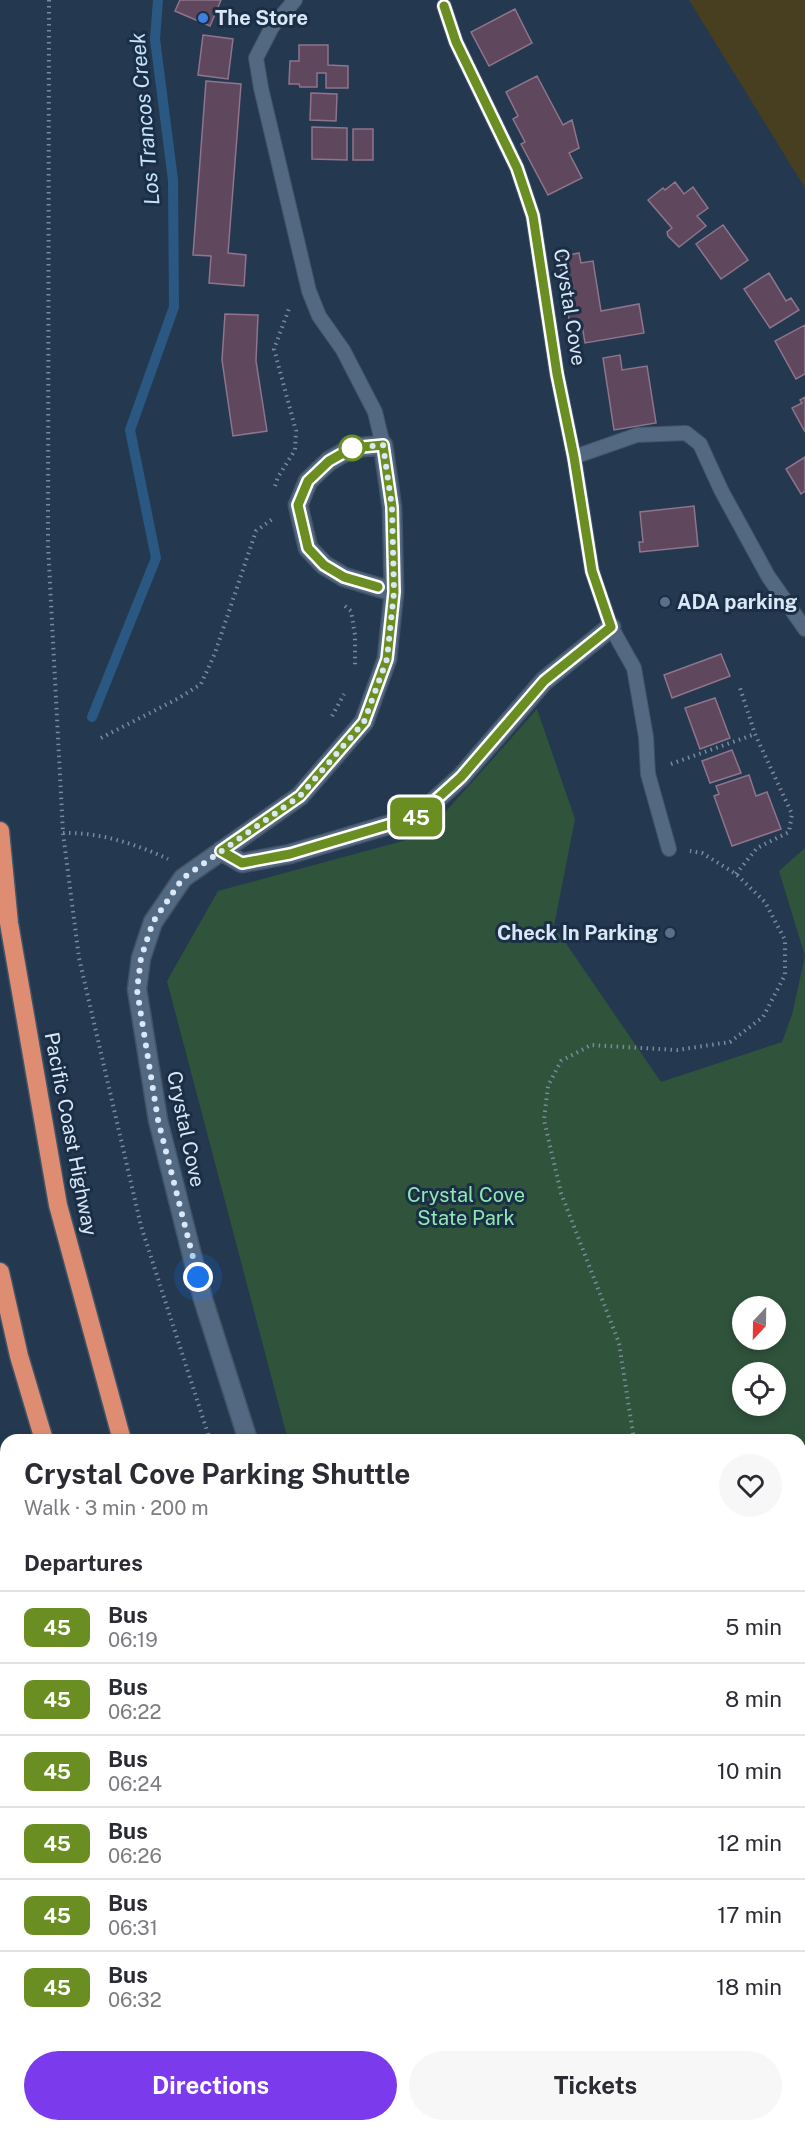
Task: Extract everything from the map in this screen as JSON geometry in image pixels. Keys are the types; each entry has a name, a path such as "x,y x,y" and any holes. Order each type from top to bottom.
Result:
{"highway":[{"name":"Pacific Coast Highway","path":"0,831 9,922 58,1205 120,1434"},
{"path":"0,1272 19,1356 42,1434"}],"street":[{"path":"383,445 352,448 329,461 308,481 298,505 308,548 324,565 344,577 394,592"},
{"name":"Crystal Cove","path":"246,1434 203,1299 158,1120 137,990 141,958 153,922 183,878 300,796 364,722 387,659 394,592 392,507 383,445"},
{"path":"221,851 242,863 290,854 418,816 461,777 544,681 611,627"}],"lane":[{"name":"Crystal Cove","path":"295,0 272,27 256,58 261,88 309,291 319,316 343,350 375,412 383,445"},
{"name":"Crystal Cove","path":"444,6 456,42 517,168 533,216 557,374 574,457 592,571 611,627 634,668 646,737 648,774 669,849"},
{"path":"574,457 638,435 686,433 700,444 721,490 768,576 805,629"}],"path":[{"path":"49,0 48,545 63,833 79,958 141,1226 208,1434"},
{"path":"275,487 278,477 295,450 296,431 274,349 290,305 309,291"},
{"path":"100,738 179,698 201,684 215,653 256,531 298,505"},
{"path":"273,508 277,529"},
{"path":"338,600 351,611 355,635 355,672"},
{"path":"736,874 757,848 789,832 792,814 755,734 740,688"},
{"path":"328,723 347,689"},
{"path":"648,774 687,757 755,734"},
{"path":"63,833 81,833 128,843 194,870"},
{"path":"633,1434 620,1343 561,1193 544,1120 548,1086 561,1061 591,1045 677,1050 730,1042 763,1017 785,975 785,940 765,902 736,874 702,853 669,849"}],"green space":[{"name":"Crystal Cove State Park","path":"537,709 575,819 554,926 661,1082 782,1042 792,1015 805,956 805,1434 286,1434 167,981 218,891 425,835"},
{"path":"805,848 805,956 779,871"}],"sand":[{"path":"689,0 805,0 805,188"}],"building":[{"name":"The Store","path":"180,0 221,0 210,26 175,11"},
{"path":"515,9 532,43 489,66 471,32"},
{"path":"203,35 233,39 228,79 198,75"},
{"path":"299,45 328,45 328,65 348,66 348,88 326,88 326,73 317,73 317,87 300,87 299,84 289,84 290,61 299,61"},
{"path":"537,76 563,125 572,120 579,148 569,153 582,178 548,195 521,144 525,142 513,119 518,116 506,92"},
{"path":"206,81 241,84 228,253 246,255 244,286 209,283 211,256 193,255"},
{"path":"311,93 337,94 336,121 310,120"},
{"path":"312,127 347,128 347,160 312,159"},
{"path":"353,129 373,129 373,160 353,160"},
{"path":"675,182 684,194 693,187 708,208 697,216 706,226 679,247 668,236 667,232 672,228 648,200"},
{"path":"723,225 748,260 721,279 696,244"},
{"path":"579,253 581,263 593,261 601,311 639,304 644,333 585,343 582,325 569,320 559,257"},
{"path":"769,273 786,301 791,298 799,310 770,328 744,289"},
{"path":"225,314 258,315 256,361 267,431 233,436 222,360"},
{"path":"805,325 805,374 796,379 775,341"},
{"path":"620,355 622,370 647,366 656,423 614,430 603,358"},
{"path":"805,397 805,432 792,408 802,403 800,400"},
{"path":"805,457 805,491 801,494 786,469"},
{"path":"694,506 698,546 640,552 639,542 643,542 640,512"},
{"path":"721,654 730,676 672,698 664,675"},
{"path":"715,698 730,738 700,749 685,708"},
{"path":"732,750 741,773 710,783 702,761"},
{"path":"749,775 756,796 767,792 781,829 732,846 714,796 719,794 716,786"}],"waterway":[{"name":"Los Trancos Creek","path":"92,717 156,558 130,430 174,307 173,180 155,39 158,0"}],"bus line":[{"name":"45","path":"378,587 344,577 324,565 308,548 298,505 308,481 329,461 352,448 383,445 392,507 394,592 387,659 364,722 329,763 300,796 221,851 242,863 290,854 418,816 461,777 544,681 611,627 592,571 574,457 557,374 533,216 517,168 456,42 444,6"}],"place":[{"name":"The Store","path":"203,18"},
{"name":"ADA parking","path":"665,602"},
{"name":"Check In Parking","path":"670,933"}],"route":[{"path":"198,1277 158,1120 137,990 141,958 153,922 183,878 300,796 364,722 387,659 394,592 392,507 383,445 352,448"}]}
